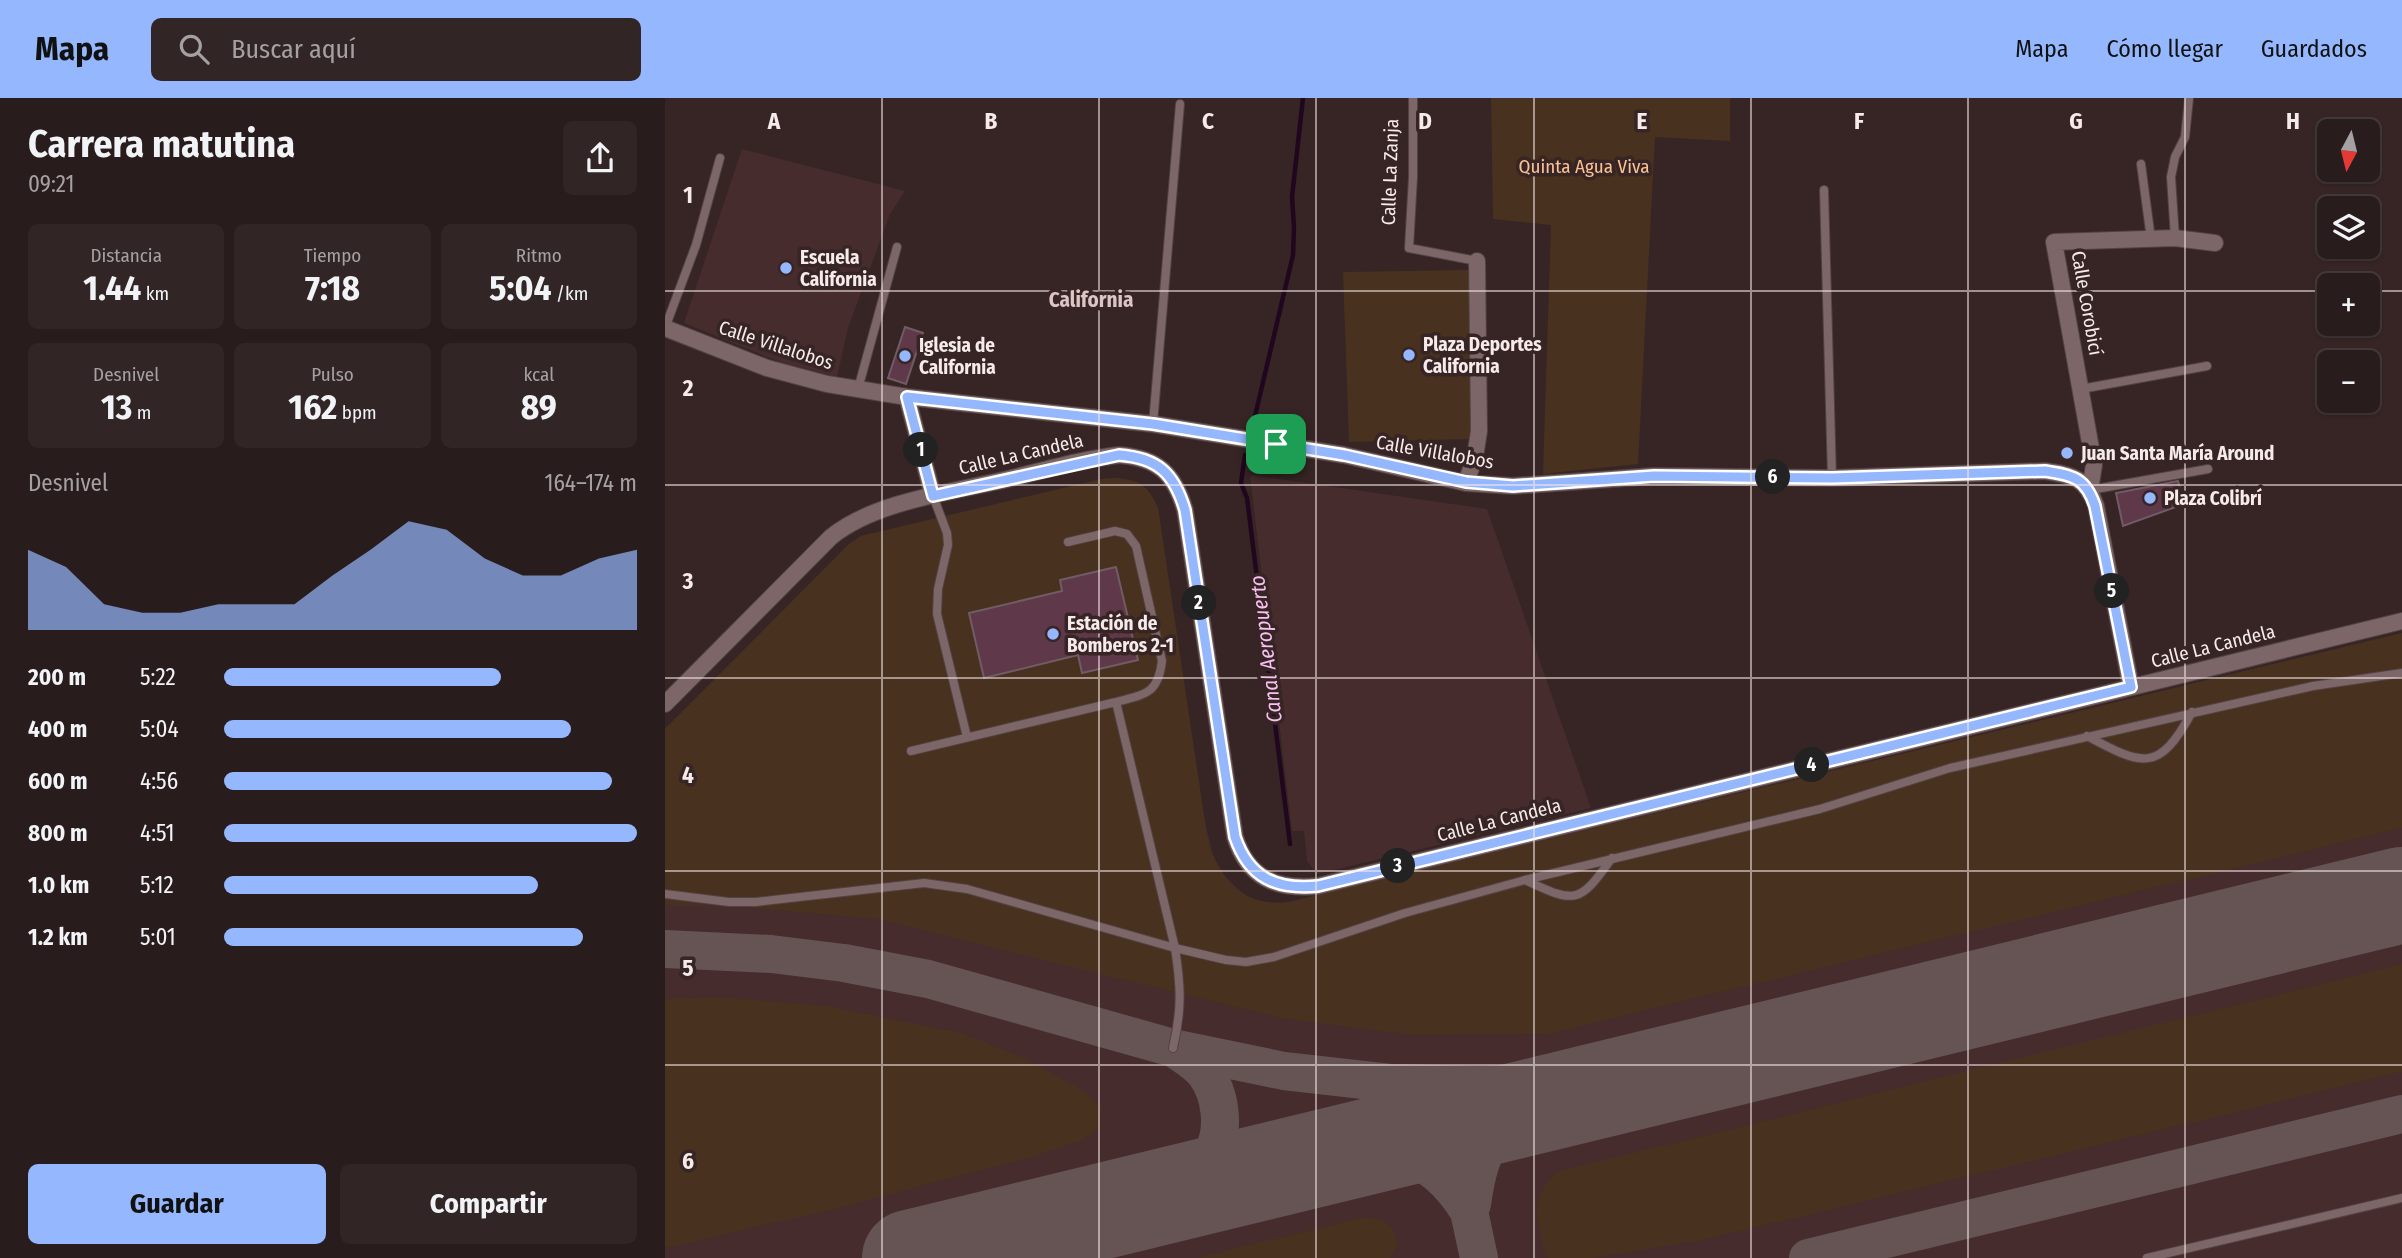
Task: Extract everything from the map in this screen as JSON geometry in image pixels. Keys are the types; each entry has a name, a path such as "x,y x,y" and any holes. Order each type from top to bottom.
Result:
{"street":[{"name":"Calle Corobicí","path":"2090,490 2094,465 2054,242 2175,238 2215,243"},
{"name":"Calle La Zanja","path":"1466,482 1475,457 1479,431 1478,261"},
{"name":"Calle Villalobos","path":"665,328 767,368 827,384 907,397 1153,424 1344,455 1466,482 1513,486 1654,476 1832,478 2045,471 2067,474 2090,490"},
{"path":"907,397 933,496"},
{"name":"Calle La Candela","path":"665,704 847,524 880,510 933,496 1112,456 1135,456 1163,470 1173,481 1185,510 1235,837 1239,851 1255,871 1267,880 1289,886 1308,887 1331,883 2402,621"},
{"path":"2090,490 2131,687"}],"lane":[{"name":"Calle La Zanja","path":"1413,98 1413,177 1409,248 1478,261"},
{"path":"2175,238 2171,177 2175,157 2185,137 2189,98"},
{"path":"1153,424 1180,104"},
{"path":"665,328 696,245 720,158"},
{"path":"2141,164 2151,239"},
{"path":"1824,190 1832,478"},
{"path":"858,389 897,247"},
{"path":"2081,389 2207,366"},
{"path":"2090,490 2208,469"},
{"path":"933,496 947,533 948,545 938,589 937,614 967,737"},
{"path":"911,751 1145,695 1160,680 1162,661 1136,546 1127,534 1115,531 1068,542"},
{"path":"665,894 729,902 756,902 924,883 967,889 1175,948 1246,962 1274,957 1405,913 1612,858 1820,809 1950,768 2313,686 2402,673"},
{"path":"1116,702 1175,948 1181,989 1180,1018 1173,1048"},
{"path":"2086,736 2128,757 2154,758 2170,748 2192,712"},
{"path":"1525,880 1565,896 1579,896 1593,884 1612,858"},
{"path":"2147,1258 2402,1198"}],"shaded area":[{"name":"Escuela California","path":"742,149 905,191 890,214 848,328 837,377 780,362 684,323"},
{"path":"1250,475 1487,509 1591,808 1317,874 1307,861 1304,831 1292,831"},
{"path":"1119,478 1138,482 1153,498 1158,508 1205,823 1214,859 1225,876 1243,894 1254,901 1271,904 1289,902 2402,633 2402,1258 665,1258 665,729 848,545 861,536 1102,479"}],"green space":[{"name":"Quinta Agua Viva","path":"1491,98 1730,98 1730,141 1655,137 1638,464 1543,474 1551,225 1493,219"},
{"name":"Plaza Deportes California","path":"1469,270 1474,439 1349,442 1343,272"},
{"path":"1102,479 1134,481 1144,487 1158,508 1208,842 1228,880 1247,896 1259,900 1289,902 2402,633 2402,828 1547,1034 1412,1035 1280,1018 878,919 715,905 665,905 665,729 848,545 861,536"},
{"path":"2402,964 2402,1072 1707,1239 1593,1258 1549,1258 1545,1255 1538,1221 1538,1202 1547,1182 1556,1172"},
{"path":"719,997 826,1006 962,1033 1024,1058 1077,1087 1098,1103 1100,1128 1083,1140 1032,1157 826,1211 665,1248 665,999"},
{"path":"1359,1218 1375,1218 1390,1226 1398,1245 1390,1258 1197,1258"}],"building":[{"name":"Iglesia de California","path":"905,327 923,333 906,384 888,378"},
{"name":"Plaza Colibrí","path":"2178,481 2184,504 2123,526 2116,493"},
{"name":"Estación de Bomberos 2-1","path":"1116,567 1138,660 1082,673 1078,655 984,678 969,613 1062,591 1060,580"}],"waterway":[{"path":"1251,433 1293,255 1292,197 1303,98"},
{"name":"Canal Aeropuerto","path":"1245,455 1241,483 1247,498 1290,844"}],"taxiway":[{"path":"665,949 771,954 844,963 928,979 1173,1048 1284,1071 1390,1083 1411,1089 1430,1100 1451,1127 1479,1258"},
{"path":"1175,1049 1195,1063 1210,1081 1218,1101 1220,1122 1213,1152 1183,1191"},
{"path":"1399,1083 1537,1083 1680,1071"},
{"path":"1472,1204 1478,1171 1491,1141 1505,1124 1534,1106"},
{"path":"1808,1258 2402,1114"},
{"path":"1330,1154 1392,1154 1424,1164 1453,1189 1467,1208"}],"runway":[{"path":"910,1258 2402,895"}],"place":[{"name":"Escuela California","path":"786,268"},
{"name":"Plaza Deportes California","path":"1409,355"},
{"name":"Iglesia de California","path":"905,356"},
{"name":"Juan Santa María Around","path":"2067,453"},
{"name":"Plaza Colibrí","path":"2150,498"},
{"name":"Estación de Bomberos 2-1","path":"1053,634"}],"district":[{"name":"California","path":"1091,300"}],"route":[{"path":"907,397 1153,424 1276,444 1344,455 1440,478 1513,486 1654,476 1832,478 2045,471 2067,474 2090,490 2095,506 2131,687 1318,886 1298,888 1281,885 1267,880 1246,862 1235,837 1185,510 1173,481 1149,461 1135,456 1119,455 933,496 907,397"}]}
